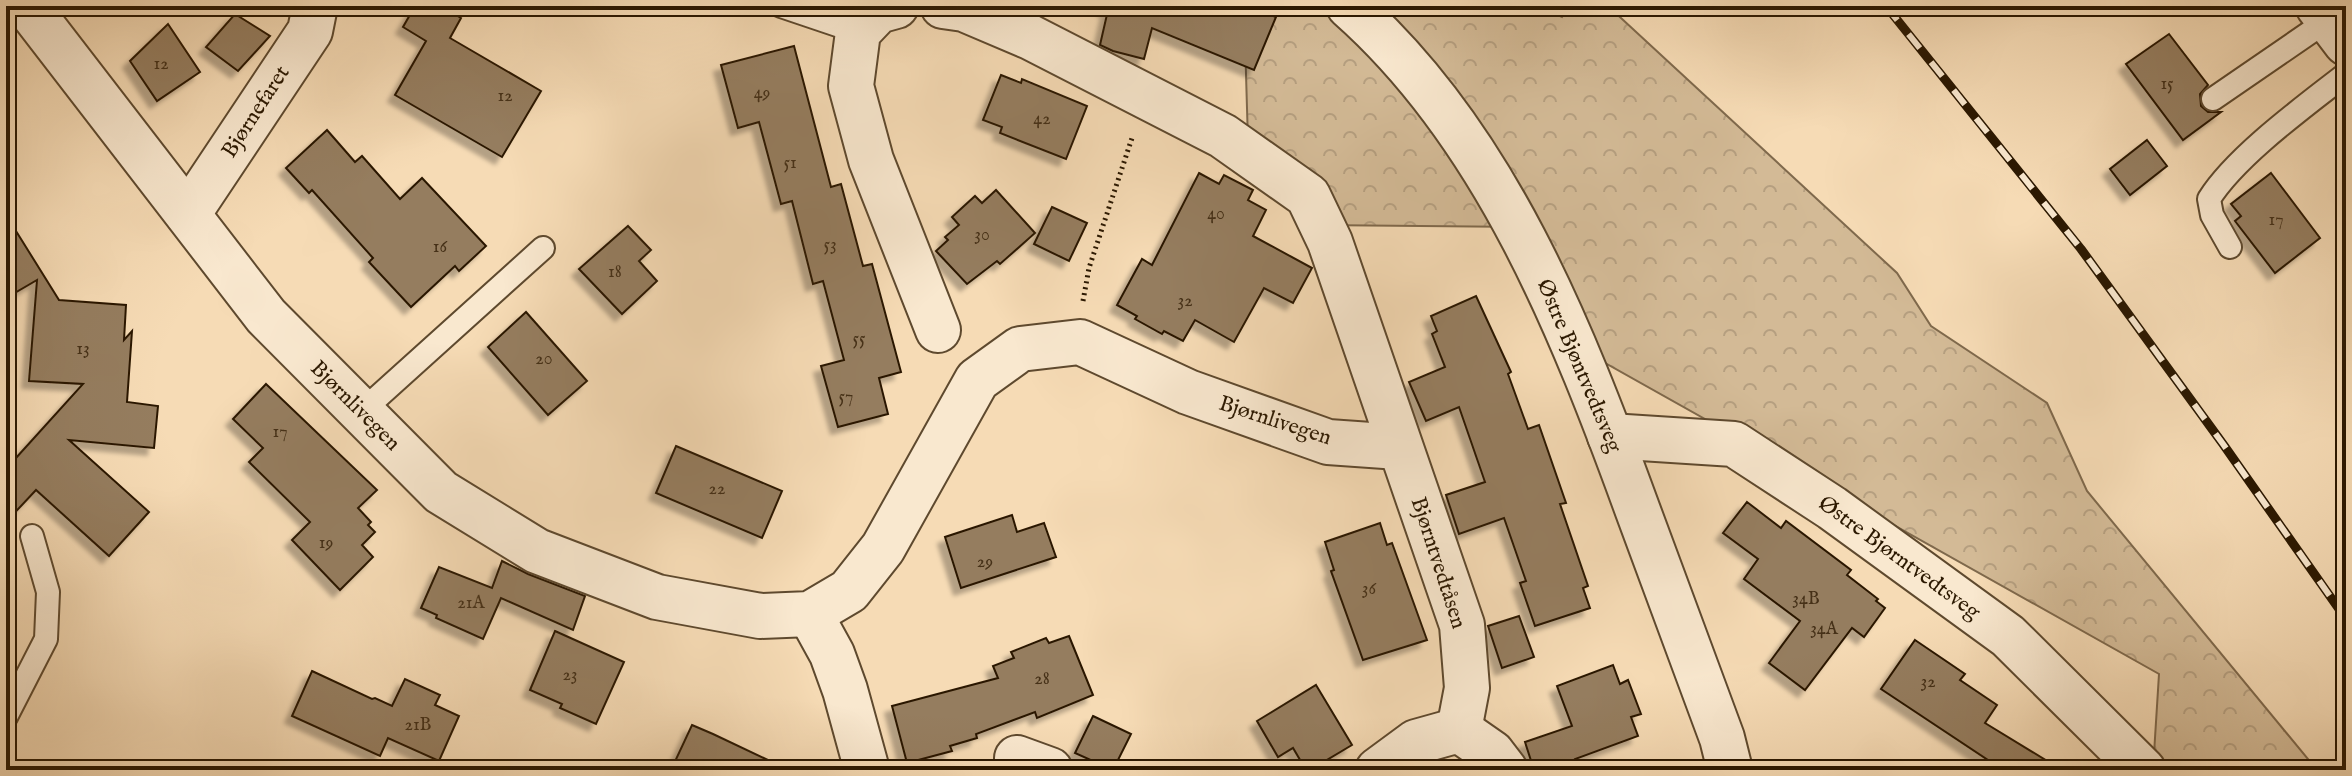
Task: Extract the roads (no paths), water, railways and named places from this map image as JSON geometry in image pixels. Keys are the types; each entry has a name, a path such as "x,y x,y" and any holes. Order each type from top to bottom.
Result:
{"street":[{"name":"Bjørnlivegen","path":"27,6 266,316 441,492 537,551 657,597 760,616 810,614 849,591 883,548 977,380 1020,349 1080,342 1188,392 1328,442 1399,447"},
{"name":"Bjørnefaret","path":"188,214 310,31 315,6"},
{"path":"896,6 878,11 858,32 851,86 871,160 938,330"},
{"path":"943,6 964,9 1030,37 1223,136 1308,196 1330,242 1399,447"},
{"name":"Østre Bjøntvedtsveg","path":"1349,6 1410,67 1476,157 1543,281 1585,370 1722,738 1730,770"},
{"name":"Østre Bjørntvedtsveg","path":"1610,436 1734,444 1832,508 2008,636 2143,770"},
{"name":"Bjørntvedtåsen","path":"1399,447 1462,625 1467,688 1459,730"},
{"path":"810,614 832,654 867,770"},
{"path":"1378,770 1416,742 1459,730 1492,753 1505,770"}],"lane":[{"path":"781,6 858,32"},
{"path":"2213,99 2331,23"},
{"path":"2230,247 2212,215 2209,199 2220,182 2346,74"},
{"path":"360,413 543,248"},
{"path":"6,717 46,639 48,592 32,536"}],"railway":[{"path":"1886,6 2081,249 2346,619"}]}
